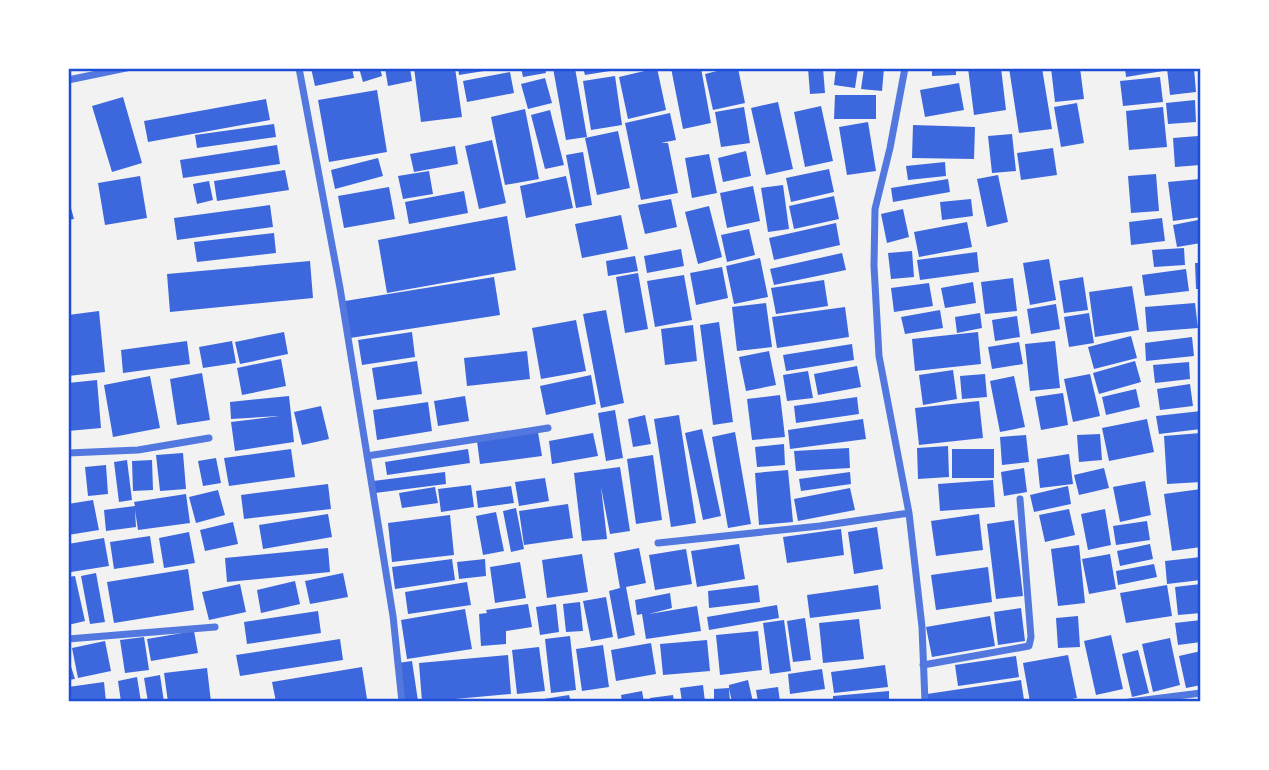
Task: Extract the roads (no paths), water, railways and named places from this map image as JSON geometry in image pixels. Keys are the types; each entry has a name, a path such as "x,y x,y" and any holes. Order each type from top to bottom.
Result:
{"street":[{"path":"71,68 71,79 125,68"},
{"path":"299,68 338,275 393,616 402,702"},
{"path":"905,68 875,209 873,266 879,356 909,513 922,627 925,702"},
{"path":"367,456 548,428"},
{"path":"68,453 138,450 209,438"},
{"path":"923,665 1028,646 1031,637 1020,499"},
{"path":"659,543 820,526 909,513"},
{"path":"68,639 215,627"},
{"path":"1129,702 1201,692"}]}
